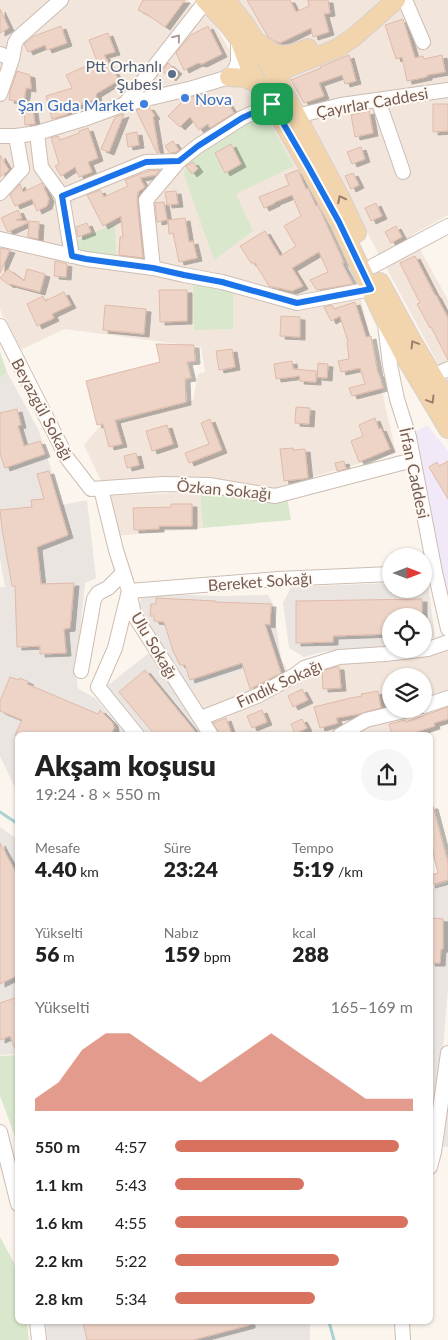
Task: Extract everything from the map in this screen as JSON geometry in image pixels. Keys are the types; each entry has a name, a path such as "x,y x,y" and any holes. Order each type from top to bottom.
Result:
{"main road":[{"path":"206,0 230,27 246,39 276,55 291,54 343,34 380,0"},
{"path":"226,0 247,27 246,39 251,71 257,83 272,104 339,222 384,318 448,429"},
{"path":"280,85 283,70 338,48 354,37 396,0"},
{"path":"246,39 252,55 269,64 279,66 295,64"},
{"path":"269,64 341,199 388,298 441,372 448,401"},
{"path":"229,77 245,78 257,83 293,109"}],"street":[{"path":"0,94 6,56 18,38 61,0"},
{"path":"125,104 206,0"},
{"path":"405,0 423,42"},
{"path":"0,136 37,133 125,104 229,77 235,70 246,39"},
{"path":"141,83 144,94 147,97 154,97"},
{"name":"Çayırlar Caddesi","path":"293,109 341,105 448,90"},
{"path":"378,100 404,172"},
{"path":"153,268 146,200 179,161 198,146 242,118 272,104"},
{"path":"37,133 41,167 62,196 72,256"},
{"path":"16,136 22,169"},
{"path":"62,196 146,162 179,161"},
{"path":"0,193 22,169 41,167"},
{"path":"372,266 448,226"},
{"path":"0,238 86,259 153,268 222,282 297,303 371,289"},
{"name":"İrfan Caddesi","path":"384,318 390,365 409,437 425,548"},
{"name":"Beyazgül Sokağı","path":"0,326 67,458 96,489"},
{"name":"Özkan Sokağı","path":"96,489 163,484 208,485 275,496 413,460"},
{"name":"Ulu Sokağı","path":"96,489 129,590 134,615 209,732"},
{"path":"81,670 94,599 98,593 108,588 124,574"},
{"name":"Bereket Sokağı","path":"129,590 278,579 382,574"},
{"name":"İrfan Caddesi","path":"432,582 448,629"},
{"path":"129,590 115,648 98,688 135,732"},
{"name":"Fındık Sokağı","path":"200,718 257,696 304,668 339,657 385,654 428,648 448,642"},
{"path":"432,703 448,698"},
{"path":"345,732 366,720 382,716"},
{"path":"433,1156 448,1053"},
{"path":"0,1132 15,1191"},
{"path":"37,1324 39,1340"},
{"path":"402,1324 403,1340"}],"shaded area":[{"path":"0,0 187,0 211,19 297,162 361,299 396,453 271,489 102,483 84,445 99,427 193,400 198,374 205,372 201,347 65,329 16,352 0,309"},
{"path":"225,0 448,0 448,215 412,235 448,300 448,382 268,49"},
{"path":"7,372 38,429 62,505 87,500 96,578 85,583 76,672 78,689 95,698 124,732 15,732 15,788 0,756 0,587 5,587 0,559 0,379"},
{"path":"427,425 448,451 448,595 412,433"},
{"path":"200,492 203,528 114,536 106,496"},
{"path":"382,583 382,598 430,598 431,608 382,608 382,648 323,652 304,657 289,648 283,603 291,587"},
{"path":"160,594 268,595 273,604 281,658 188,689 139,610 141,597"},
{"path":"432,614 435,637 432,638"},
{"path":"448,647 448,724 431,732 215,732 209,720 306,672 340,661 382,656 382,658 432,658 432,649"},
{"path":"150,652 203,732 143,732 107,686"},
{"path":"281,658 289,674 203,712 188,689"},
{"path":"0,827 15,838 15,1054 0,1055"},
{"path":"448,883 448,988 443,1047 433,1122 433,888"},
{"path":"448,1105 448,1147 443,1146"},
{"path":"46,1324 310,1324 310,1340 47,1340"}],"green space":[{"path":"258,116 266,116 294,166 236,194 253,231 214,260 184,175 186,163"},
{"path":"115,224 116,257 75,249 74,241"},
{"path":"193,282 233,290 233,329 194,330"},
{"path":"0,352 7,372 0,379"},
{"path":"200,492 278,498 287,497 291,520 203,528"},
{"path":"15,1055 15,1137 0,1096 0,1056"},
{"path":"0,1237 15,1268 15,1324 27,1324 29,1340 0,1340"}],"building":[{"path":"143,0 185,0 165,27 138,10"},
{"path":"247,0 290,0 296,12 309,6 308,0 328,0 330,13 324,14 329,32 313,37 311,28 280,43 276,42 268,37"},
{"path":"0,9 9,28 0,33"},
{"path":"403,19 415,58 423,56 424,59 442,55 445,72 407,81 402,57 396,59 385,25"},
{"path":"61,26 67,43 47,50 45,45 28,52 24,44 34,36"},
{"path":"208,26 222,54 184,70 176,53 191,35"},
{"path":"108,33 115,52 104,55 119,80 96,94 97,99 66,109 68,114 52,119 46,96 72,88 66,75 97,61 89,40"},
{"path":"349,55 356,81 345,84 342,75 319,83 324,96 304,103 291,80"},
{"path":"168,63 177,71 171,78 162,71"},
{"path":"17,71 30,75 31,89 26,88 24,102 9,100"},
{"path":"207,93 211,106 224,97 234,113 210,128 208,124 199,130 190,117 180,127 168,116 181,103 180,100"},
{"path":"433,104 448,104 448,131 433,132"},
{"path":"149,107 155,116 153,117 159,153 157,153 136,110"},
{"path":"33,110 35,124 25,125 24,111"},
{"path":"369,111 373,133 355,137 351,115"},
{"path":"124,114 109,152 101,149 115,117"},
{"path":"88,128 98,158 88,162 92,172 79,177 75,167 61,176 55,166 59,164 51,138 58,136 60,140"},
{"path":"137,132 139,145 128,147 126,134"},
{"path":"173,141 179,150 170,153 165,146"},
{"path":"231,144 241,164 225,173 215,153"},
{"path":"361,147 365,159 352,164 347,152"},
{"path":"0,155 9,170 0,177"},
{"path":"193,162 198,169 192,174 186,166"},
{"path":"160,170 156,175 140,178 145,187 138,192 137,201 143,258 119,255 120,237 123,237 121,216 103,226 87,195 100,190 104,197 128,186 125,180 148,171"},
{"path":"298,170 306,189 308,188 316,206 318,205 344,263 342,263 353,284 317,290 310,280 328,272 319,252 292,268 303,286 292,291 269,286 255,263 251,263 240,246 265,231 280,256 296,246 284,226 301,216 292,195 264,208 259,197 289,185 285,175"},
{"path":"353,173 359,185 351,189 345,176"},
{"path":"42,183 49,199 47,206 37,211 32,199 15,206 10,195 20,184 23,192"},
{"path":"176,191 178,204 167,205 165,192"},
{"path":"164,202 167,220 157,222 155,203"},
{"path":"376,203 382,216 371,221 365,208"},
{"path":"18,210 22,218 16,220 39,222 38,239 28,237 29,222 8,232 1,218"},
{"path":"185,218 189,242 193,241 197,258 179,262 173,233 169,234 168,220"},
{"path":"87,223 91,232 78,237 76,227"},
{"path":"396,226 402,237 391,243 385,232"},
{"path":"1,248 10,250 0,273 0,250"},
{"path":"415,256 448,318 448,360 417,304 420,303 400,263"},
{"path":"55,261 67,264 66,277 54,276"},
{"path":"8,269 24,281 27,269 45,274 40,292 9,285 0,278"},
{"path":"159,290 187,290 187,321 160,322"},
{"path":"64,292 71,305 52,314 54,318 37,326 27,304 43,296 45,301"},
{"path":"355,302 366,337 371,336 378,374 383,388 352,396 349,388 365,384 360,368 341,372 338,361 349,359 348,342 340,316 331,321 324,307 332,305 334,309"},
{"path":"105,305 146,309 144,334 103,330"},
{"path":"281,316 300,317 300,337 280,336"},
{"path":"156,344 194,345 195,361 187,362 191,378 185,379 186,402 115,420 122,444 109,447 103,424 97,425 86,381 160,362"},
{"path":"232,349 235,367 219,370 216,351"},
{"path":"292,361 293,369 316,371 316,382 299,381 300,376 276,379 274,364"},
{"path":"318,363 328,364 327,378 317,377"},
{"path":"296,407 310,408 309,424 295,423"},
{"path":"17,409 21,425 18,426 24,446 40,441 45,454 5,468 0,454 0,413"},
{"path":"375,418 390,449 359,462 351,441 363,436 359,425"},
{"path":"210,419 222,450 189,463 185,453 209,444 201,423"},
{"path":"167,425 173,444 152,451 146,431"},
{"path":"293,448 293,450 305,449 308,478 284,481 280,449"},
{"path":"136,453 139,465 127,468 124,456"},
{"path":"344,461 346,469 337,471 335,463"},
{"path":"448,461 448,499 429,467 437,462 439,466"},
{"path":"49,471 68,535 37,547 41,584 74,583 70,628 64,629 66,653 40,654 40,646 17,647 15,586 12,586 0,510 32,507 31,500 44,499 37,474"},
{"path":"171,504 192,504 192,526 159,526 159,529 134,530 133,508 171,507"},
{"path":"156,598 271,604 270,625 265,624 281,673 250,689 242,663 190,680 185,665 180,665 173,651 164,622 154,621 154,616 150,616 151,604 156,604"},
{"path":"422,599 422,608 382,608 382,634 333,636 333,642 296,643 296,601"},
{"path":"339,667 341,688 323,689 322,671"},
{"path":"145,670 196,732 152,732 119,692"},
{"path":"10,677 19,680 20,678 29,682 27,684 98,714 100,710 113,723 114,728 112,732 16,732 22,720 0,711 0,701"},
{"path":"302,689 308,700 293,707 288,696"},
{"path":"378,691 381,708 336,718 338,723 320,728 314,707"},
{"path":"448,707 448,719 434,723 435,726 417,732 391,732 389,724 405,720 406,722 417,718 432,718 432,713"},
{"path":"262,710 267,722 252,728 247,716"},
{"path":"226,718 231,732 218,732 213,723"},
{"path":"302,719 307,728 294,732 291,724"},
{"path":"433,806 448,863 448,880 433,884 433,874 438,873 433,853"},
{"path":"0,843 15,870 15,976 0,984"},
{"path":"433,918 443,919 443,949 441,949 440,963 433,963"},
{"path":"15,998 15,1048 10,1036 0,1040 0,1003"},
{"path":"83,1324 250,1324 193,1340 87,1340"}],"waterway":[{"path":"0,812 15,822"},
{"path":"330,1324 334,1340"}],"place":[{"name":"Ptt Orhanlı Şubesi","path":"172,74"},
{"name":"Nova","path":"185,98"},
{"name":"Şan Gıda Market","path":"144,104"}],"route":[{"path":"272,104 339,222 371,289 297,303 222,282 153,268 72,256 62,196 146,162 179,161 198,146 242,118 272,104"}]}
